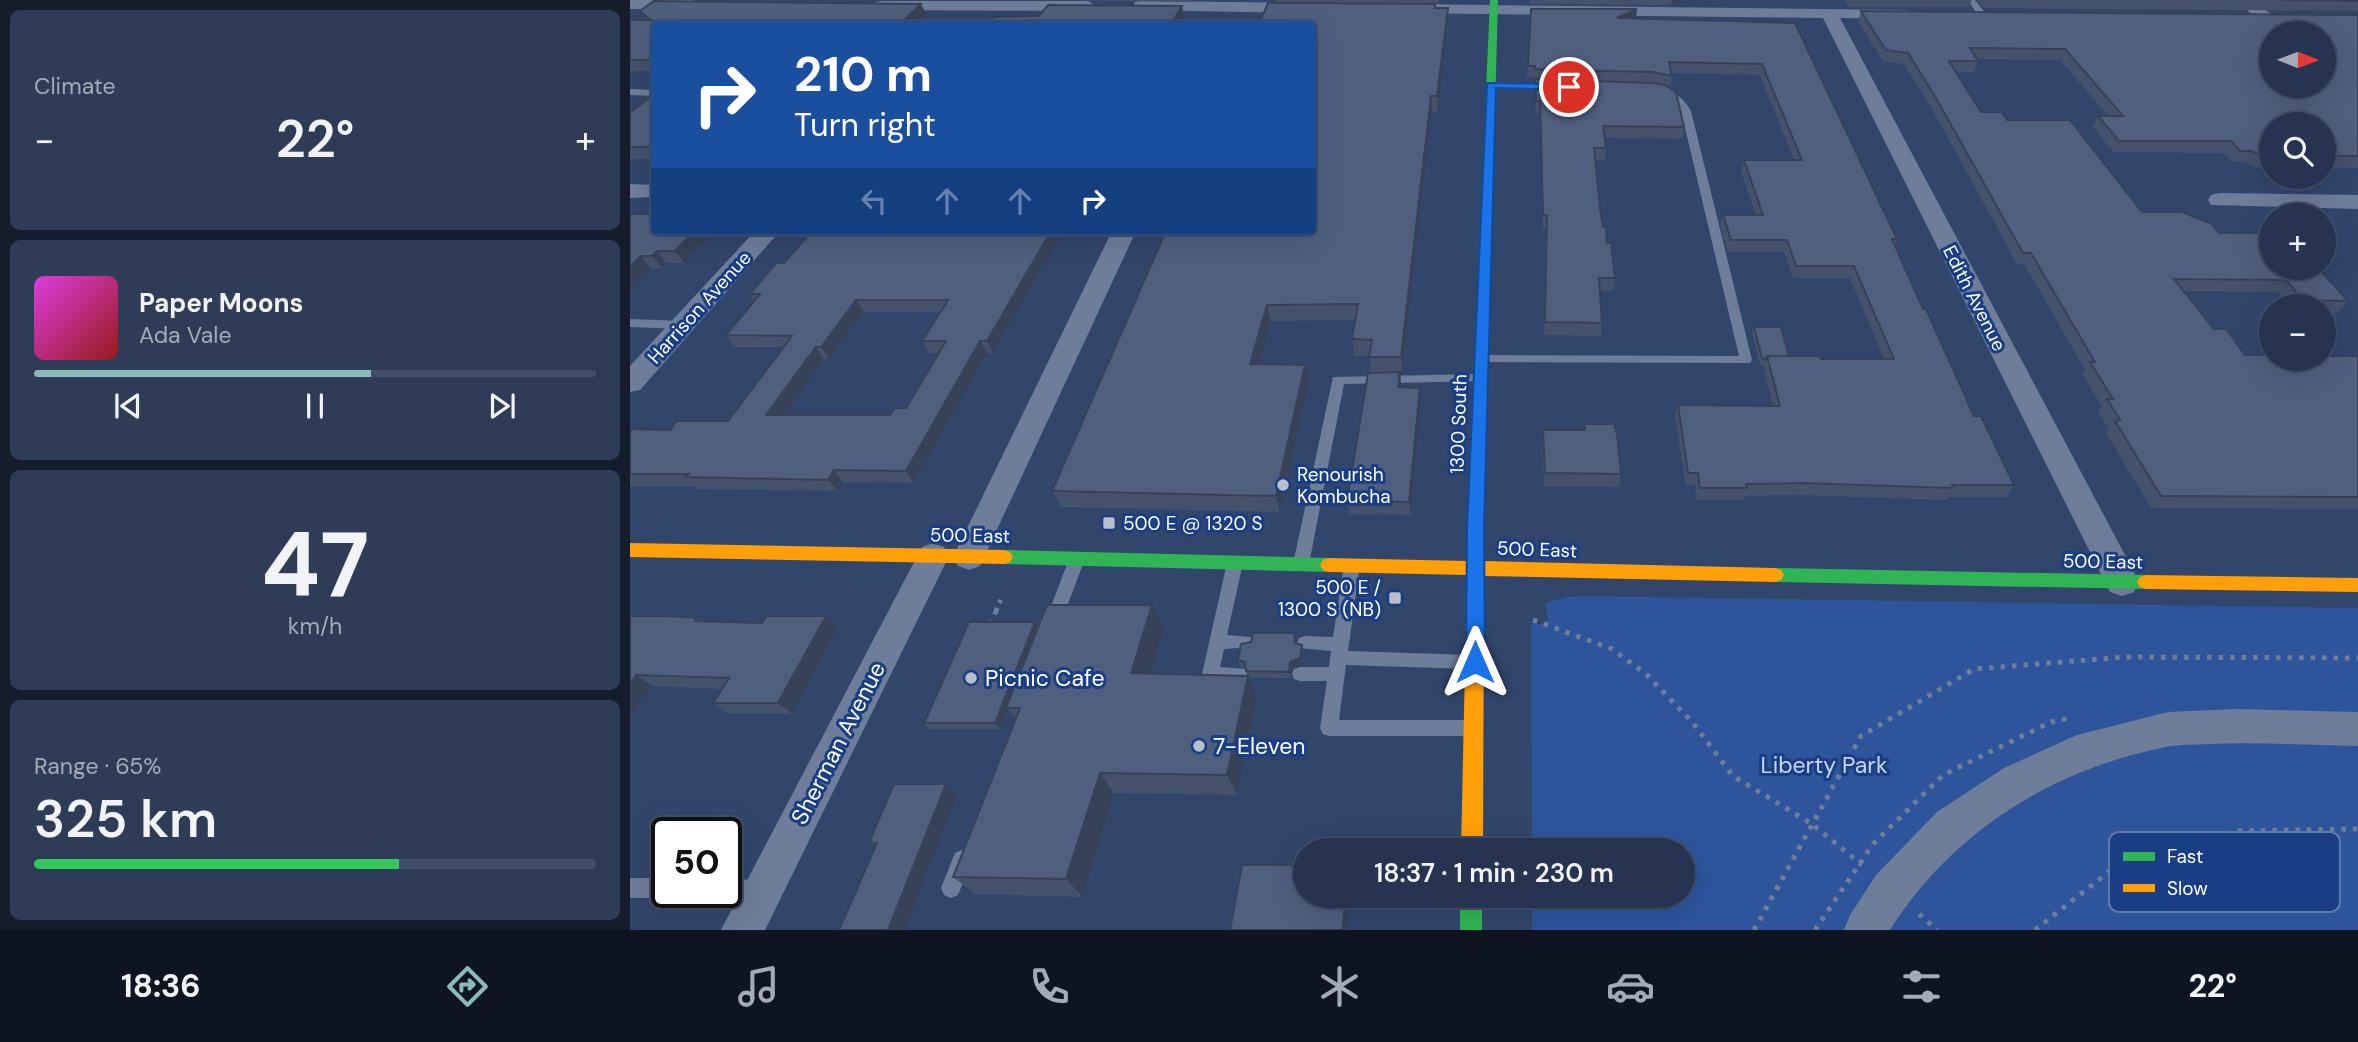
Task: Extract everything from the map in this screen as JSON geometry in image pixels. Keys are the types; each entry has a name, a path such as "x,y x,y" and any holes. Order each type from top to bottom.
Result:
{"street":[{"path":"2238,17 2272,17 2244,0"},
{"path":"960,21 976,3"},
{"path":"864,6 976,3 1117,6 1233,4 1321,8"},
{"path":"630,4 713,5"},
{"path":"1224,21 1233,4"},
{"path":"1390,9 1494,5 1768,7 1829,14 1919,15"},
{"name":"1300 South","path":"1472,838 1475,568 1494,5"},
{"name":"Edith Avenue","path":"1829,14 2122,582"},
{"path":"1957,15 1989,15"},
{"path":"630,191 651,191"},
{"path":"2219,200 2358,202"},
{"name":"Harrison Avenue","path":"630,383 764,235"},
{"name":"Sherman Avenue","path":"742,930 744,890 951,556 1122,235"},
{"name":"500 East","path":"630,550 2358,585"},
{"path":"1865,930 1891,890 1951,826 2018,781 2077,753 2168,729 2237,726 2358,729"},
{"path":"1471,908 1471,930"}],"lane":[{"path":"1971,0 1989,15"},
{"path":"1491,85 1569,87"},
{"path":"1481,359 1746,360 1686,111 1682,102 1651,89"},
{"path":"630,92 651,93"},
{"path":"630,323 683,325"},
{"path":"1301,564 1338,380 1480,378"},
{"path":"1048,635 1077,559"},
{"path":"1236,562 1210,674 1238,674"},
{"path":"1352,564 1329,728 1474,728"},
{"path":"1217,642 1245,642"},
{"path":"1305,643 1339,659"},
{"path":"1300,674 1339,659 1475,662"},
{"path":"951,888 970,837"},
{"path":"630,888 651,888"}],"path":[{"path":"989,628 1002,597"},
{"path":"1533,620 1612,649 1646,674 1693,723 1733,776 1812,824 1867,869"},
{"path":"1754,930 1861,736 1974,669 2126,657 2358,658"},
{"path":"2234,832 2302,828 2358,829"},
{"path":"2035,930 2109,872"},
{"path":"1911,906 1937,930"}],"green space":[{"name":"Liberty Park","path":"1581,596 2358,608 2358,930 1532,930 1532,908 1695,908 1695,838 1532,838 1531,624 1542,624 1548,619 1545,604 1565,597"}],"building":[{"path":"2283,0 2358,0 2358,1"},
{"path":"654,1 921,4 903,21 651,21 651,60 630,60 630,20 651,20 640,11"},
{"path":"1268,3 1435,4 1435,8 1448,8 1437,96 1431,96 1401,357 1369,357 1372,340 1352,339 1358,304 1267,305 1250,364 1305,365 1276,496 1052,491 1164,235 1316,235 1316,21 1260,21"},
{"path":"1048,5 1182,6 1173,21 990,21 994,17 1039,16"},
{"path":"1531,9 1637,9 1617,18 1795,23 1897,239 1892,239 1923,309 1926,309 1974,416 1981,416 2014,485 1952,485 1953,488 1803,483 1746,484 1747,488 1700,488 1698,473 1688,473 1678,405 1780,406 1767,356 1894,359 1854,266 1796,266 1787,240 1731,240 1723,215 1763,215 1744,160 1802,160 1762,64 1669,62 1672,76 1652,72 1535,69 1535,66 1528,66"},
{"path":"1861,11 2358,15 2358,156 2336,156 2336,112 2259,112 2259,155 2240,151 2231,141 2119,141 2098,116 2123,116 2065,49 1970,48 1978,61 1949,61 1981,112 2002,112 2007,120 2070,120 2142,212 2182,212 2212,224 2219,233 2259,233 2259,280 2174,279 2214,329 2226,329 2245,355 2259,355 2259,371 2336,371 2336,356 2358,356 2358,497 2161,496 2115,421 2120,420 2107,399 2113,399 2090,362 2095,362 2031,253 2023,253 1908,53 1886,50"},
{"path":"1535,79 1652,83 1665,85 1676,92 1684,127 1603,126 1606,148 1594,148 1603,227 1606,227 1607,243 1611,243 1615,278 1599,278 1602,323 1545,322 1547,215 1543,215 1540,101 1536,101"},
{"path":"651,96 651,147 630,147 630,113"},
{"path":"630,214 651,214 651,235 690,235 675,251 657,251 652,256 641,256 630,266"},
{"path":"808,235 1049,235 987,341 980,341 906,471 834,470 828,480 630,474 630,429 670,430 677,421 728,421 792,336 726,335 760,294 750,294 776,263 784,263","holes":["856,300 948,300 922,341 946,341 906,408 895,408 890,415 766,415 816,347 821,347"]},
{"path":"2286,280 2329,280 2348,301 2336,301 2336,294 2298,294"},
{"path":"1754,327 1781,327 1789,356 1762,358"},
{"path":"1400,372 1398,387 1420,388 1409,502 1347,501 1368,373"},
{"path":"1584,424 1614,424 1621,474 1545,473 1543,430 1585,430"},
{"path":"1047,605 1152,605 1131,673 1248,676 1227,775 1100,773 1066,879 953,877 1020,708 1006,708"},
{"path":"630,616 762,623 766,616 826,616 778,703 713,703 729,678 636,675 630,684"},
{"path":"969,622 1035,622 995,723 924,723"},
{"name":"7-Eleven","path":"1253,633 1294,633 1295,643 1302,645 1300,658 1290,662 1289,672 1246,671 1245,662 1238,660 1241,644 1251,642"},
{"path":"894,784 946,784 888,930 839,930 877,843 869,842"},
{"path":"1242,865 1293,865 1293,908 1345,908 1342,930 1230,930"}],"traffic: fast":[{"path":"1477,476 1494,0"},
{"path":"1004,557 1329,565"},
{"path":"1775,575 2146,582"},
{"path":"1471,908 1471,930"}],"traffic: slow":[{"path":"1472,838 1477,476"},
{"path":"630,550 1004,557"},
{"path":"1329,565 1775,575"},
{"path":"2146,582 2358,585"}],"place":[{"name":"Renourish Kombucha","path":"1283,485"},
{"name":"500 E @ 1320 S","path":"1109,523"},
{"name":"500 E / 1300 S (NB)","path":"1395,598"},
{"name":"Picnic Cafe","path":"971,678"},
{"name":"7-Eleven","path":"1199,746"}],"route":[{"path":"1475,662 1475,527 1491,85 1569,87"}]}
